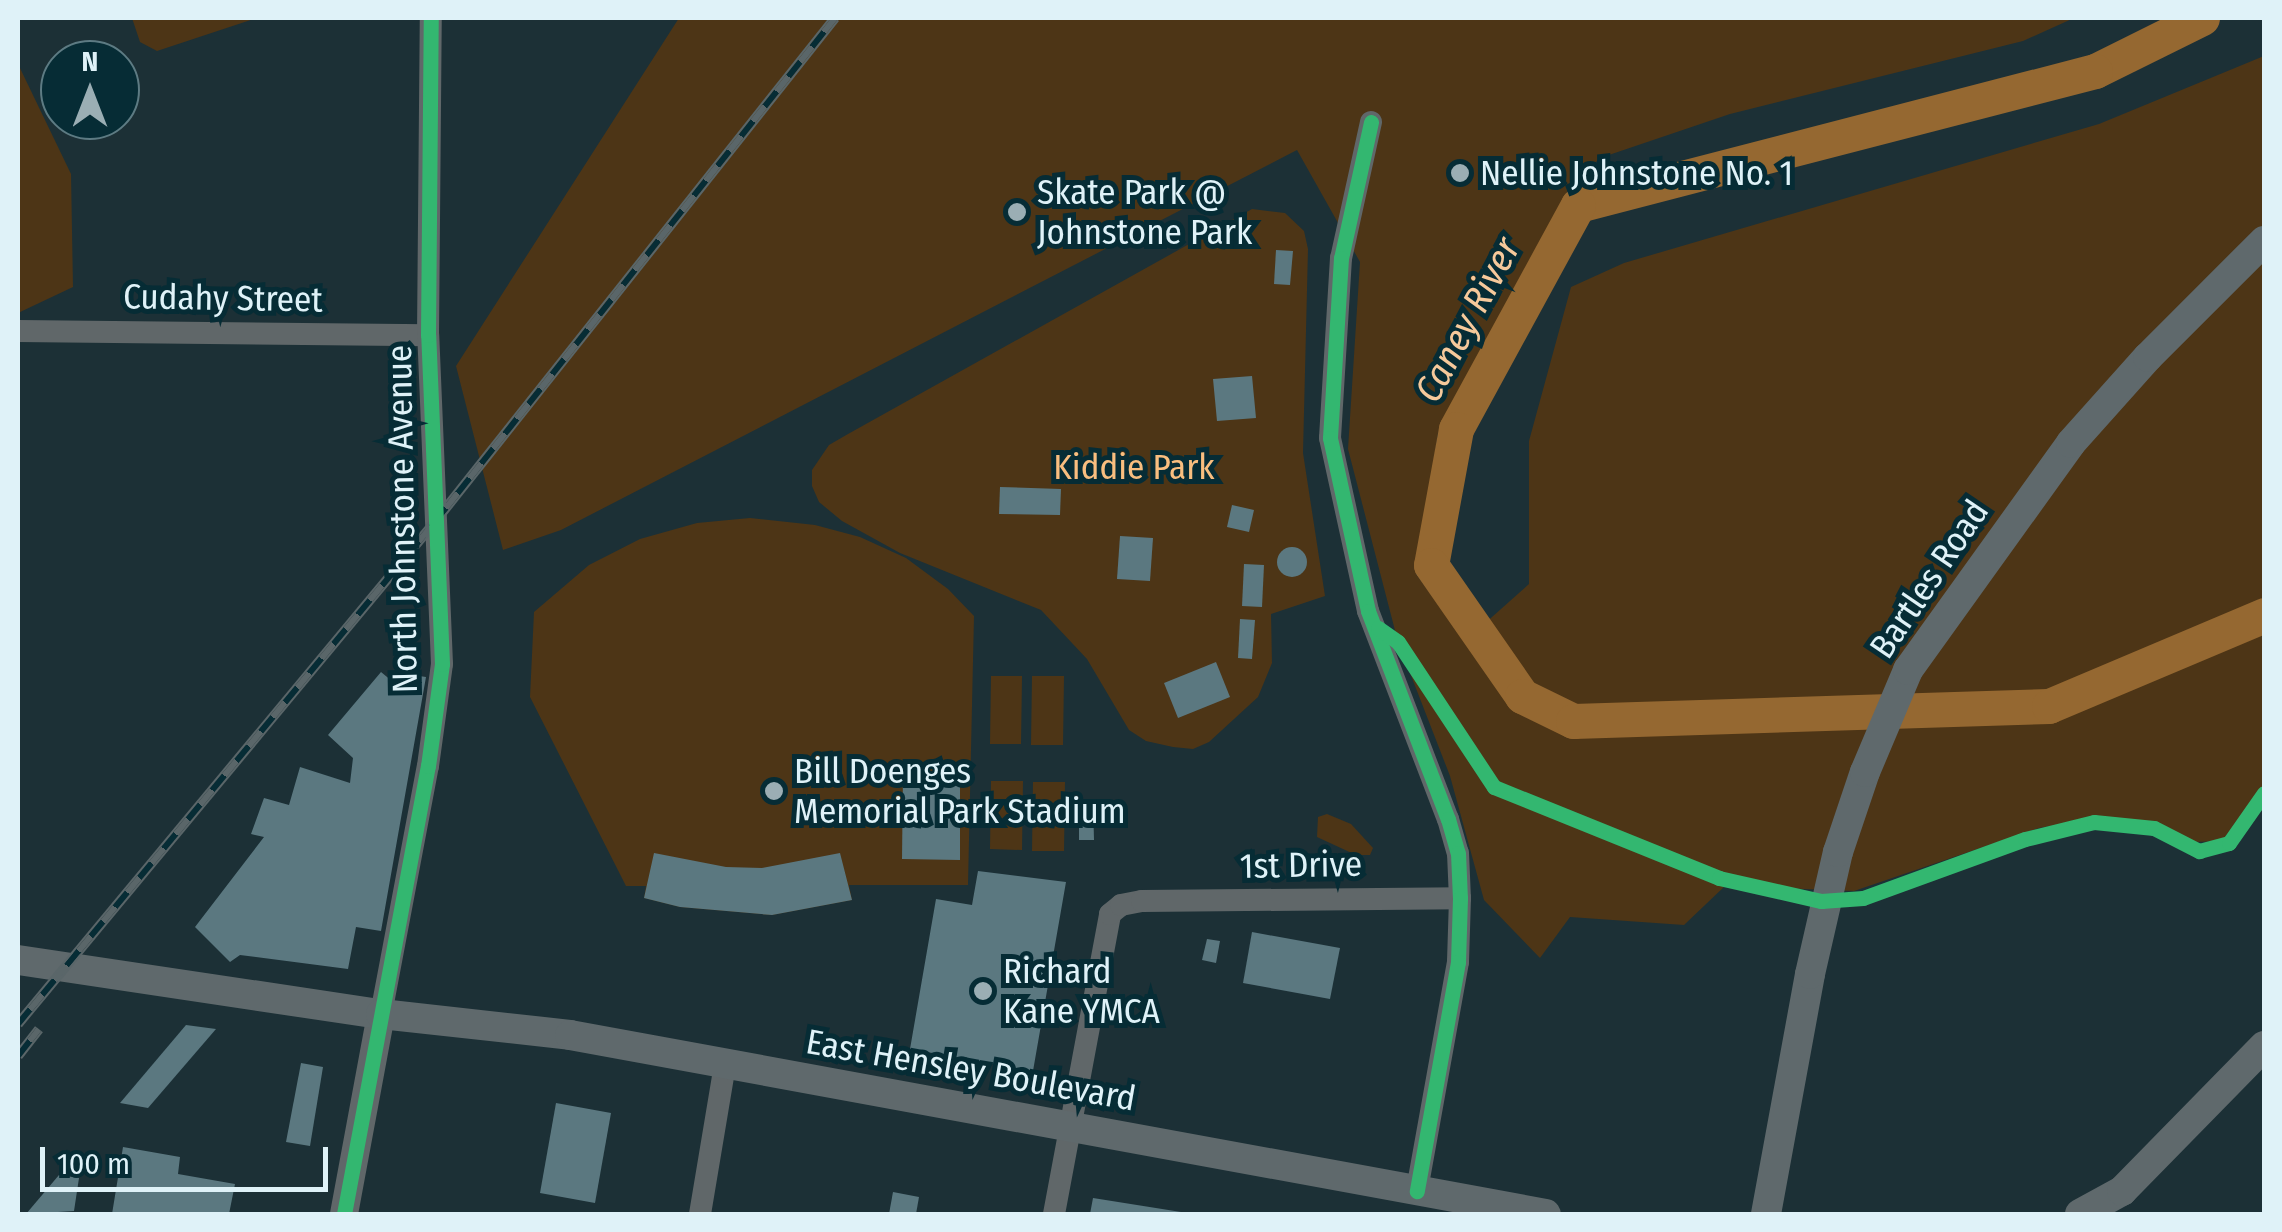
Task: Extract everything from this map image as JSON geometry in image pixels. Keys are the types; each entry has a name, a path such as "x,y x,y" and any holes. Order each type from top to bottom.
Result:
{"main road":[{"name":"Bartles Road","path":"1766,1214 1810,974 1849,820 1908,670 2071,443 2264,241"},
{"name":"East Hensley Boulevard","path":"18,960 381,1014 570,1035 1071,1126 1414,1203 1546,1214"},
{"path":"2081,1214 2122,1190 2264,1046"}],"street":[{"name":"North Johnstone Avenue","path":"381,1014 428,766 442,664 428,335 432,18"},
{"path":"1371,122 1341,258 1330,438 1368,612 1448,819 1458,852 1460,898 1458,962 1414,1203"},
{"name":"Cudahy Street","path":"18,331 428,335"},
{"name":"1st Drive","path":"1071,1126 1102,932 1110,914 1121,906 1142,901 1460,898"},
{"path":"344,1214 381,1014"},
{"path":"700,1214 724,1065"},
{"path":"1054,1214 1071,1126"}],"green space":[{"path":"132,18 257,18 157,51 139,40"},
{"path":"679,18 2074,18 2023,41 1730,114 1600,158 1569,188 1438,433 1416,574 1465,641 1529,584 1529,441 1571,287 1624,263 2099,124 2264,56 2264,785 2225,841 2191,842 2141,821 2104,817 2039,828 1854,891 1725,886 1684,925 1570,917 1540,958 1484,900 1450,776 1398,642 1348,449 1360,262 1297,150 561,530 503,550 456,366"},
{"path":"18,64 40,110 40,140 55,140 71,174 73,287 18,313"},
{"name":"Kiddie Park","path":"1252,209 1285,213 1304,231 1308,249 1303,453 1325,596 1271,614 1272,663 1258,697 1209,742 1193,749 1173,747 1146,741 1129,730 1087,659 1041,610 900,553 842,521 819,502 812,486 812,470 829,445"},
{"name":"Bill Doenges Memorial Park Stadium","path":"750,518 815,525 860,537 906,558 948,589 974,616 968,885 849,885 852,900 772,915 680,907 644,898 646,886 626,886 530,697 534,612 589,565 640,539 697,523"},
{"path":"991,676 1022,676 1021,744 990,744"},
{"path":"1032,676 1064,676 1063,745 1031,745"},
{"path":"991,781 1023,781 1022,850 990,849"},
{"path":"1033,782 1065,782 1064,851 1032,851"},
{"path":"1327,814 1351,824 1373,848 1370,855 1356,855 1317,837 1318,817"}],"building":[{"path":"1276,250 1293,251 1290,285 1274,284"},
{"path":"1252,376 1256,418 1217,421 1213,379"},
{"path":"1000,487 1061,489 1060,515 999,514"},
{"path":"1232,505 1254,510 1249,532 1227,527"},
{"path":"1120,536 1153,538 1150,581 1117,579"},
{"path":"1292,547 1303,551 1307,562 1303,573 1292,577 1281,573 1277,562 1281,551"},
{"path":"1244,564 1264,565 1262,607 1242,606"},
{"path":"1240,619 1255,620 1252,659 1238,658"},
{"path":"1216,662 1230,697 1178,718 1164,683"},
{"path":"381,672 404,691 406,674 426,677 381,931 356,927 348,969 240,955 230,962 195,927 264,837 251,834 264,798 289,805 300,767 350,783 353,758 328,735"},
{"path":"903,772 960,773 960,860 902,859"},
{"path":"1079,802 1093,802 1094,840 1079,840"},
{"path":"654,853 726,867 762,868 840,853 852,900 772,915 680,907 644,898"},
{"name":"Richard Kane YMCA","path":"978,871 1066,882 1033,1071 910,1049 936,899 972,905"},
{"path":"1252,932 1340,948 1330,999 1243,983"},
{"path":"1207,939 1220,941 1216,963 1202,960"},
{"path":"186,1025 216,1029 148,1108 120,1103"},
{"path":"301,1063 323,1067 310,1146 286,1142"},
{"path":"556,1103 611,1113 595,1203 540,1193"},
{"path":"123,1147 180,1157 178,1174 235,1184 229,1214 112,1214"},
{"path":"59,1175 79,1178 74,1211 26,1214"},
{"path":"893,1192 919,1197 916,1214 889,1214"},
{"path":"1093,1198 1181,1212 1181,1214 1090,1214"}],"waterway":[{"name":"Caney River","path":"2202,18 2095,71 1578,205 1456,429 1431,565 1522,696 1573,721 2049,706 2264,615"}],"railway":[{"path":"18,1024 434,523 835,18"},
{"path":"18,1056 39,1029"}],"cycle path":[{"path":"344,1214 428,766 442,664 428,335 431,18"},
{"path":"1371,122 1341,258 1330,438 1368,611 1448,819 1458,853 1460,898 1458,962 1417,1191"},
{"path":"1378,628 1398,642 1494,787 1719,878 1821,901 1863,898 2025,839 2094,822 2154,828 2199,851 2229,843 2264,793"}],"place":[{"name":"Nellie Johnstone No. 1","path":"1460,173"},
{"name":"Skate Park @ Johnstone Park","path":"1017,212"},
{"name":"Bill Doenges Memorial Park Stadium","path":"774,791"},
{"name":"Richard Kane YMCA","path":"983,991"}]}
